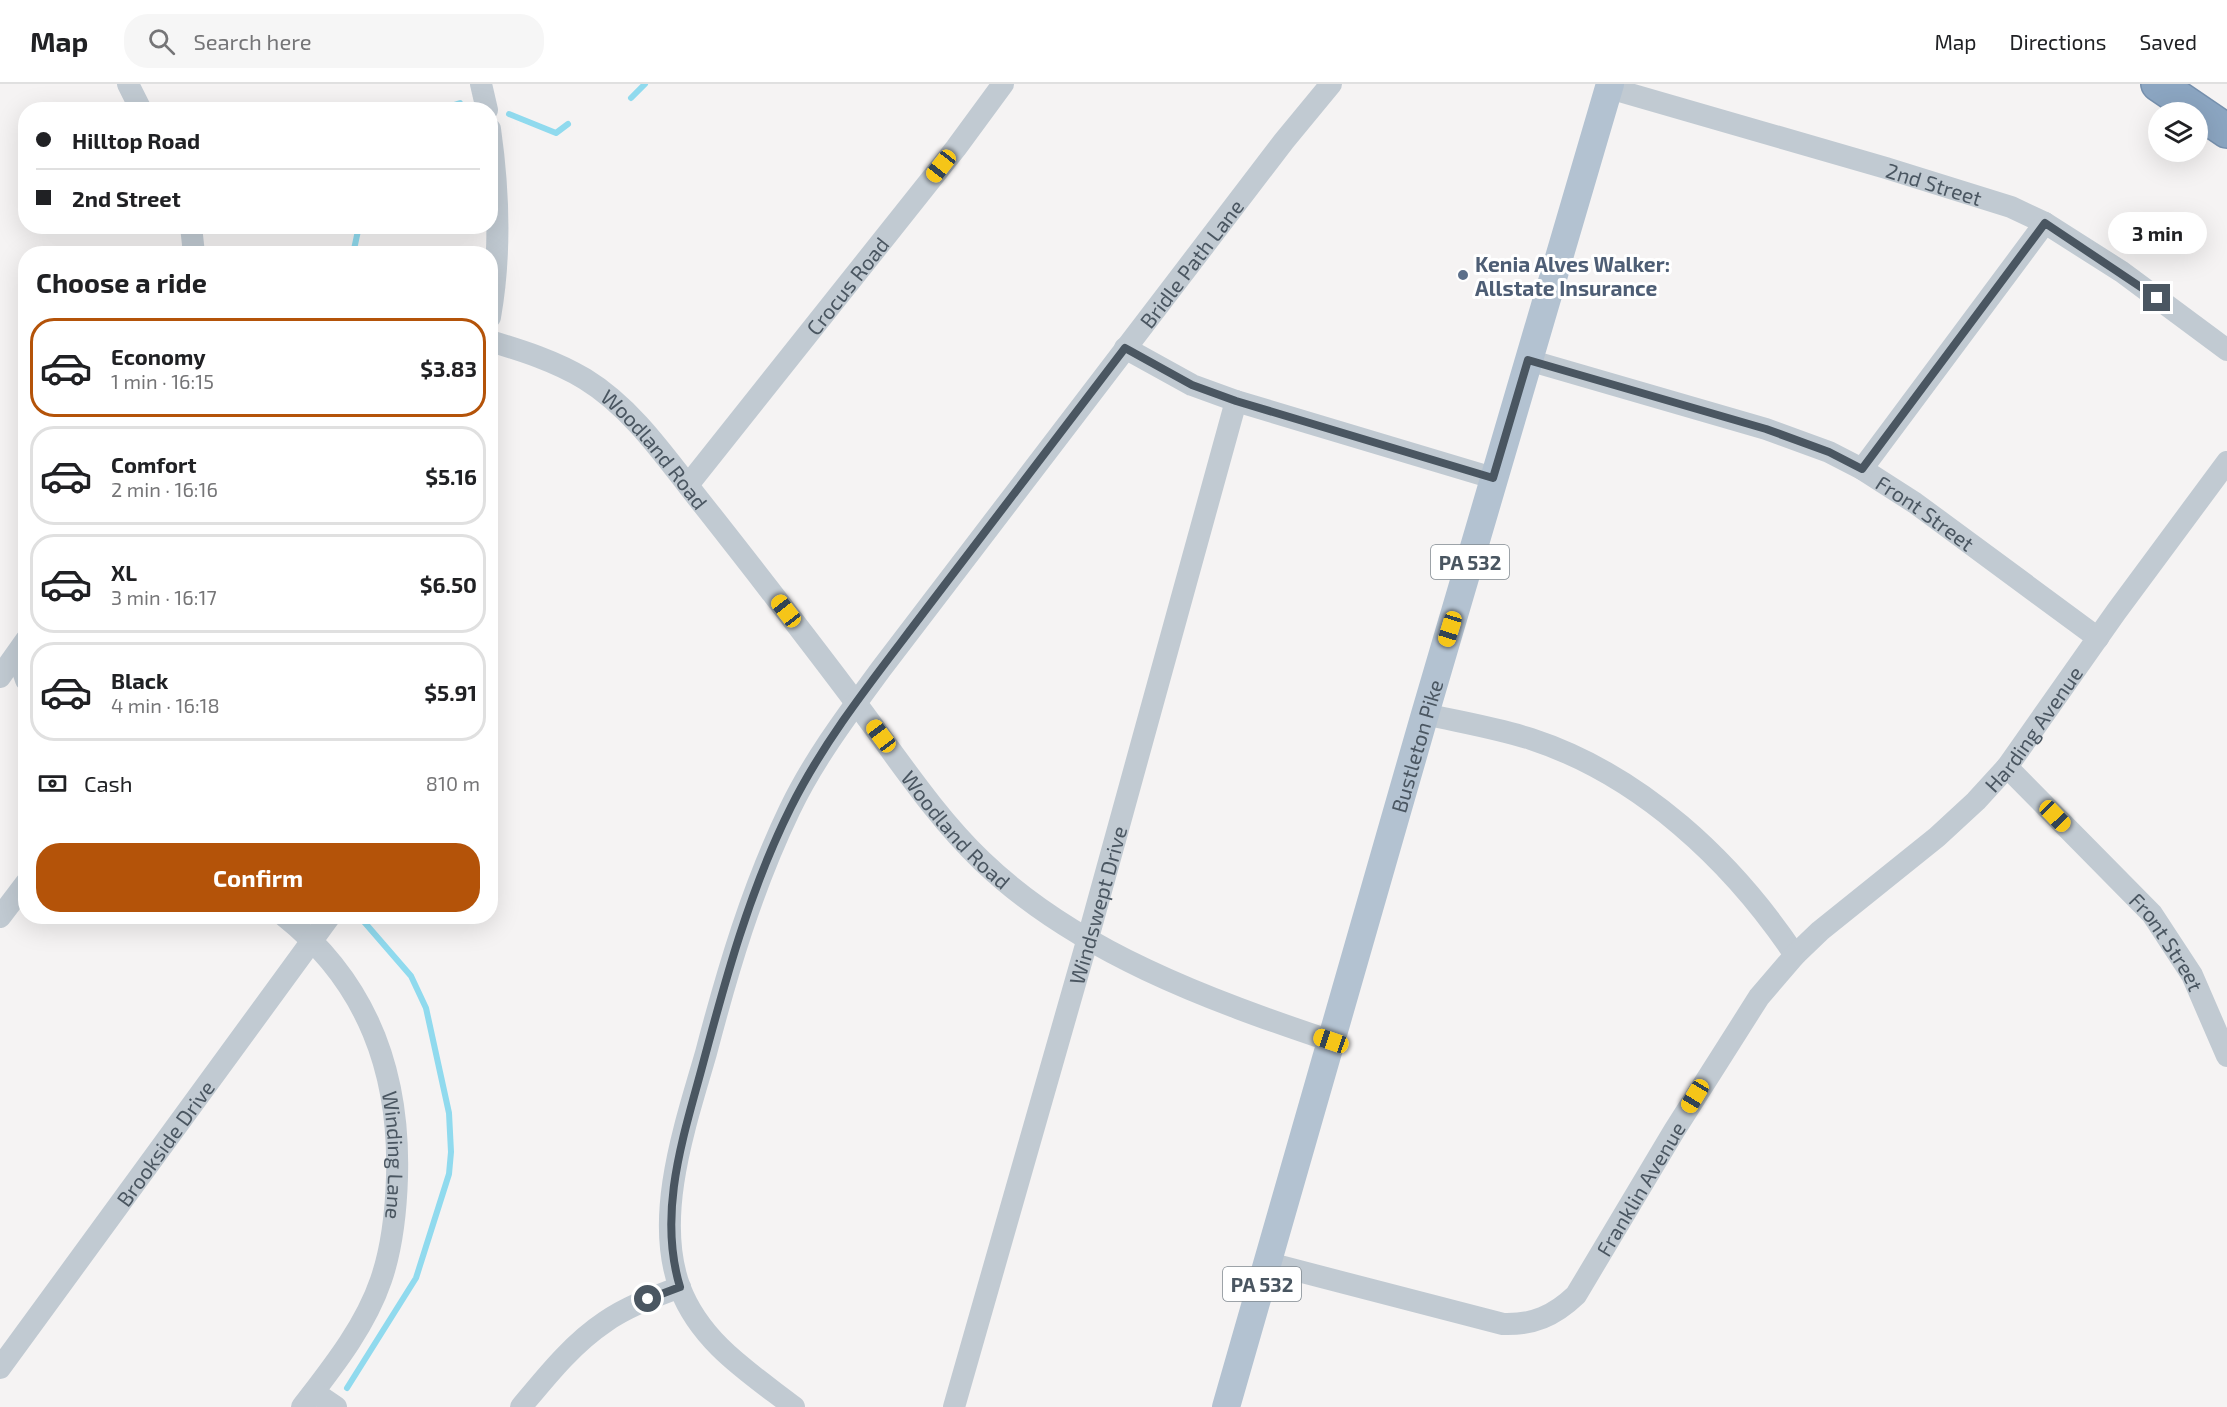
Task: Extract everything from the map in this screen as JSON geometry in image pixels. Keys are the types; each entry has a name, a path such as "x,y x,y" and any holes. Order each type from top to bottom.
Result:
{"highway":[{"path":"2158,84 2227,131"}],"main road":[{"name":"Bustleton Pike","path":"1226,1407 1493,478 1609,86"}],"street":[{"path":"128,84 137,102"},
{"path":"481,84 485,102"},
{"name":"Crocus Road","path":"688,485 956,148 1003,84"},
{"name":"Bridle Path Lane","path":"794,1407 722,1351 701,1327 680,1287 672,1249 671,1216 677,1166 730,963 761,873 791,808 820,754 856,703 1125,348 1331,84"},
{"name":"2nd Street","path":"1609,86 2011,207 2045,223 2122,272 2227,350"},
{"path":"498,202 498,234"},
{"path":"1862,469 2045,223"},
{"name":"Woodland Road","path":"498,344 555,363 586,380 614,401 639,425 688,485 943,819 969,848 1006,882 1088,938 1196,993 1331,1041"},
{"path":"1125,348 1192,385 1236,401 1493,478"},
{"name":"Front Street","path":"1528,360 1787,436 1862,469 1915,502 2098,638"},
{"name":"Windswept Drive","path":"954,1407 1088,938 1236,401"},
{"name":"Harding Avenue","path":"1795,955 1936,837 1976,801 2007,767 2227,462"},
{"path":"0,676 18,651"},
{"path":"1425,714 1530,739 1569,754 1606,774 1676,822 1710,852 1750,894 1795,955"},
{"name":"Front Street","path":"2007,767 2152,914 2192,975 2227,1056"},
{"path":"0,917 18,893"},
{"name":"Winding Lane","path":"293,924 332,962 356,995 383,1052 393,1104 397,1162 393,1222 381,1280 356,1330 308,1399"},
{"name":"Brookside Drive","path":"0,1368 324,924"},
{"name":"Franklin Avenue","path":"1268,1263 1503,1324 1519,1325 1541,1320 1560,1310 1576,1295 1739,1025 1795,955"},
{"path":"521,1407 580,1342 604,1322 632,1306 680,1287"},
{"path":"308,1399 336,1407"}],"waterway":[{"path":"631,98 645,84"},
{"path":"509,114 556,133 568,124"},
{"path":"355,246 357,234"},
{"path":"347,1388 416,1278 449,1174 451,1152 449,1113 426,1008 411,976 366,924"}],"place":[{"name":"Kenia Alves Walker: Allstate Insurance","path":"1463,275"}],"route":[{"path":"648,1299 680,1287 672,1249 671,1216 682,1141 743,921 765,863 791,808 820,754 881,669 1125,348 1192,385 1236,401 1493,478 1528,360 1728,420 1766,429 1829,452 1862,469 2045,223 2122,272 2157,298"}]}
